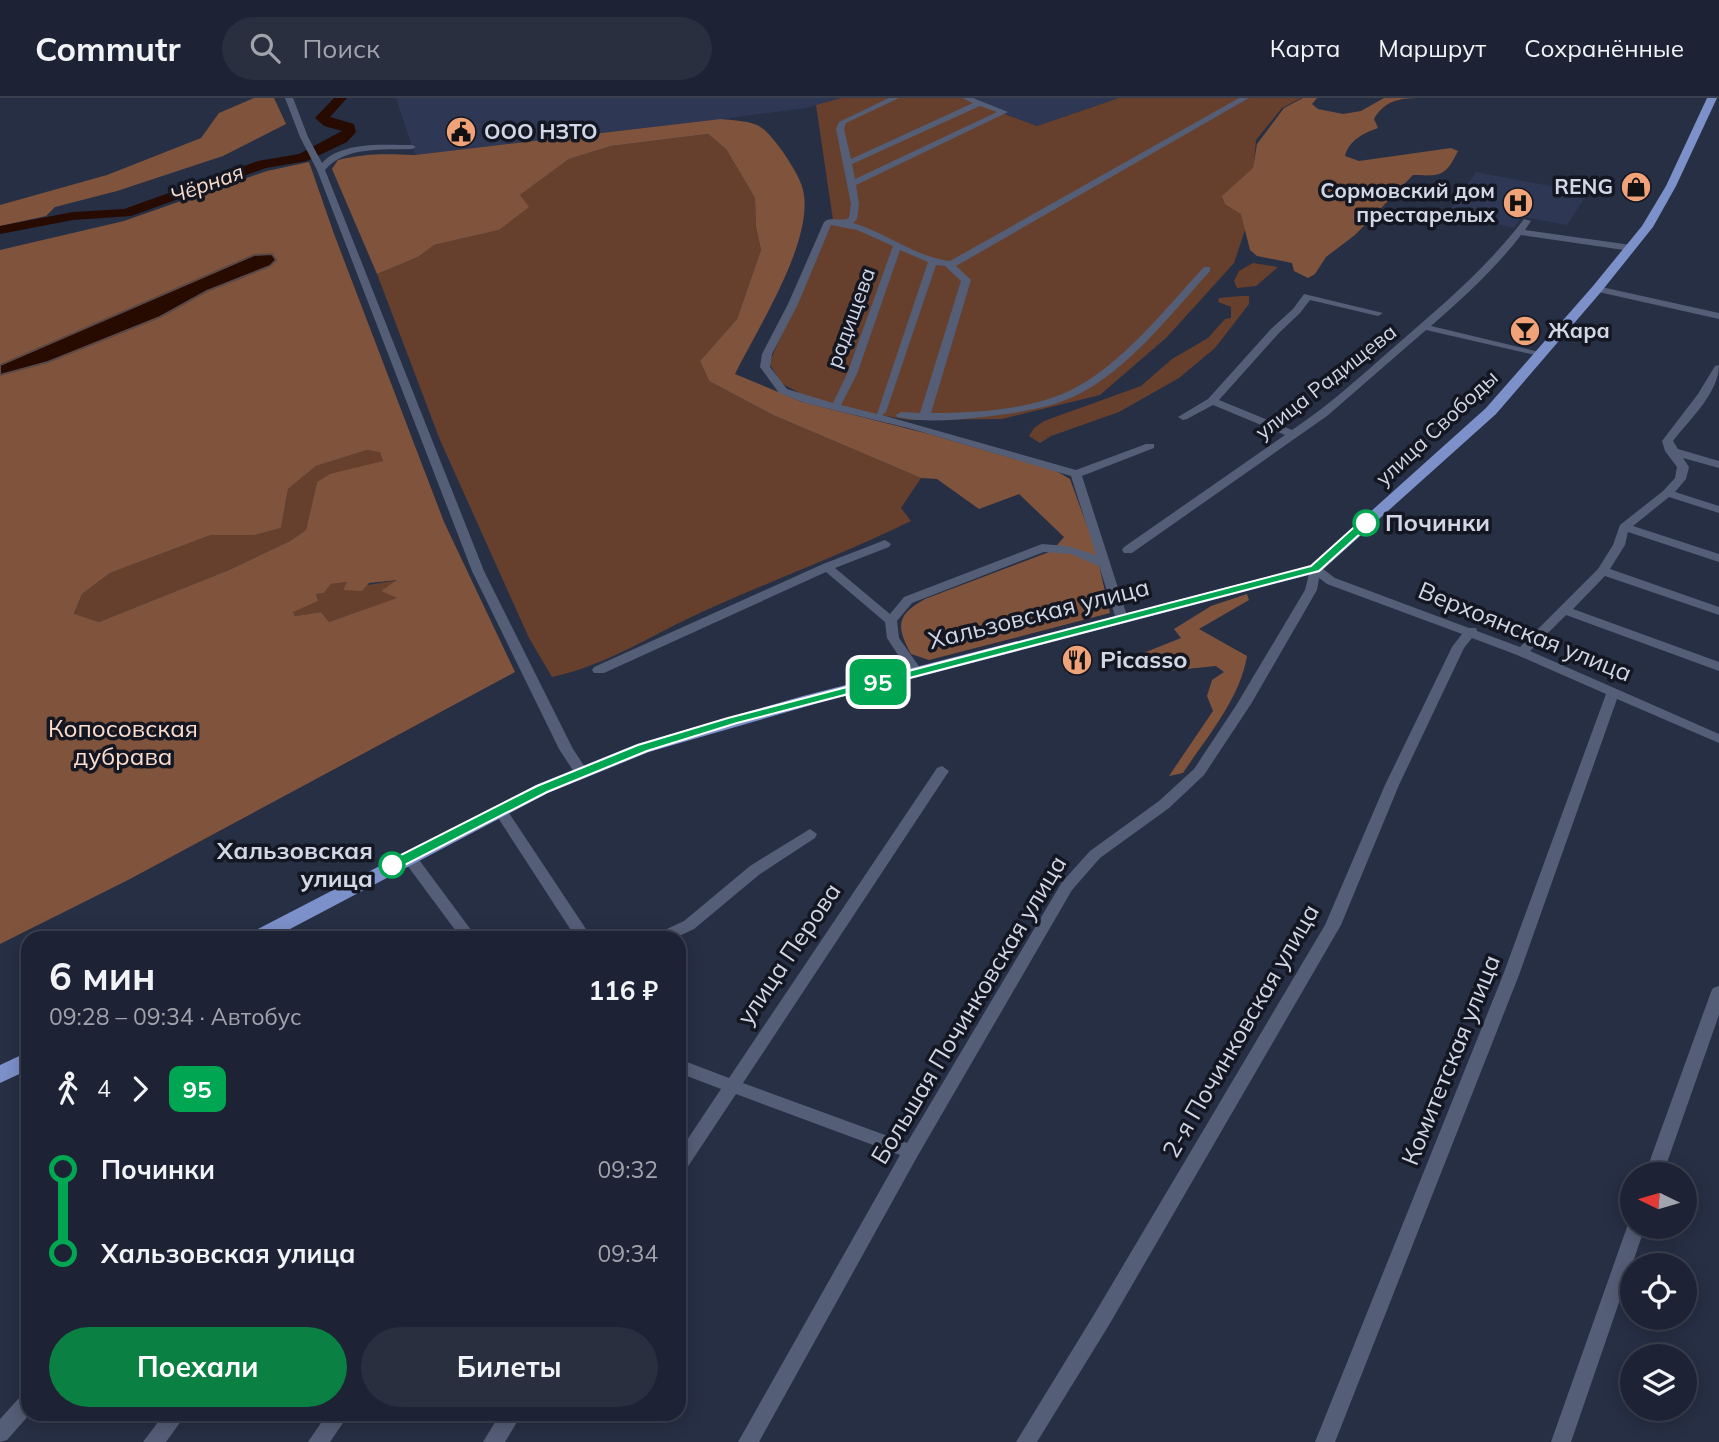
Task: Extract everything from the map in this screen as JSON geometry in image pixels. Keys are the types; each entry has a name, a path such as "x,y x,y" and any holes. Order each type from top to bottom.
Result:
{"main road":[{"name":"улица Свободы","path":"1315,569 1491,411 1597,289 1631,248 1671,186 1712,98"},
{"name":"Хальзовская улица","path":"270,931 500,810 581,772 708,727 1315,569"},
{"path":"0,1075 21,1064"}],"street":[{"path":"289,98 311,153 321,170 478,571 566,749 581,772"},
{"path":"895,98 843,122 841,129 855,204 853,219 828,222 793,304 767,354 765,367 783,391 808,401 915,426 1076,474 1150,446"},
{"path":"852,184 1004,112 966,98"},
{"path":"948,264 1245,98"},
{"path":"848,163 980,103"},
{"path":"321,170 326,160 344,153 412,146"},
{"name":"улица Радищева","path":"1128,550 1323,414 1471,286 1527,221"},
{"path":"842,222 948,264 966,280 924,417"},
{"path":"842,222 773,360 785,381 804,394 881,412 924,417 988,414 1038,404 1086,387 1119,360 1207,269"},
{"path":"1520,232 1631,248"},
{"name":"радищева","path":"838,403 852,374 898,244"},
{"path":"881,412 933,260"},
{"path":"1597,289 1719,316"},
{"path":"1183,417 1212,401 1307,296 1378,313"},
{"path":"1425,327 1540,355"},
{"path":"1683,467 1667,441 1703,395 1719,368"},
{"path":"1212,401 1294,435"},
{"path":"1671,451 1719,465"},
{"path":"1683,467 1703,460"},
{"path":"1522,652 1602,571 1619,545 1624,527 1667,493 1680,479 1683,467"},
{"path":"1076,474 1122,620"},
{"path":"1667,493 1719,510"},
{"path":"1624,527 1719,558"},
{"path":"599,670 885,544"},
{"path":"891,621 908,600 1042,548 1062,547 1106,565"},
{"path":"827,568 891,621 893,638 916,672"},
{"name":"Верхоянская улица","path":"1315,569 1331,581 1471,631 1719,739"},
{"name":"Большая Починковская улица","path":"748,1442 911,1152 1080,866 1110,840 1152,813 1195,777 1235,719 1311,590 1315,569"},
{"path":"1602,571 1719,611"},
{"path":"1565,610 1719,667"},
{"name":"2-я Починковская улица","path":"1026,1442 1102,1319 1333,925 1392,785 1458,647 1471,631"},
{"name":"Комитетская улица","path":"1325,1442 1519,954 1582,785 1613,692"},
{"name":"улица Перова","path":"686,1156 942,771"},
{"path":"500,810 579,931"},
{"path":"677,931 690,925 755,870 810,834"},
{"path":"409,857 465,931"},
{"path":"1658,1162 1719,992"},
{"path":"686,1069 911,1152"},
{"path":"1561,1442 1632,1239"},
{"path":"0,1433 21,1410"},
{"path":"153,1442 170,1421"},
{"path":"318,1442 334,1421"},
{"path":"493,1442 507,1421"}],"shaded area":[{"path":"396,98 841,98 807,108 415,155"},
{"path":"841,98 962,98 1037,126 1119,98 1301,98 1282,108 1256,140 1249,218 1234,263 1167,337 1100,395 1002,419 909,420 840,408 807,397 781,383 769,363 833,220 816,105"},
{"path":"962,98 1119,98 1037,126"},
{"path":"708,134 726,149 755,198 756,227 761,250 737,319 700,361 709,381 773,415 921,478 901,508 911,521 704,611 611,657 552,677 529,638 440,440 377,274 418,257 434,245 499,230 520,195 569,159 611,146"},
{"name":"Сормовский дом престарелых","path":"1476,172 1588,193 1567,225 1522,217 1514,228 1448,213"},
{"path":"272,254 276,260 270,266 207,291 160,317 48,362 0,375 0,365 254,255"},
{"path":"1253,263 1278,267 1256,286 1237,288 1234,281 1239,271"},
{"path":"1249,296 1249,304 1215,348 1179,378 1119,412 1051,436 1040,443 1029,436 1034,428 1044,421 1141,386 1172,359 1208,338 1225,319 1231,318 1231,307 1218,302 1219,298"},
{"path":"367,450 380,451 383,461 317,482 306,530 290,541 229,570 99,622 74,615 82,594 110,573 211,535 255,535 281,528 288,489 316,466"},
{"path":"398,580 381,591 398,598 329,622 321,612 295,616 293,611 318,601 316,594 324,593 331,584 348,582 343,589"}],"green space":[{"path":"254,98 274,98 286,124 223,156 117,191 55,207 46,216 0,226 0,205 107,175 201,138 219,113"},
{"path":"1303,98 1317,98 1312,104 1318,109 1343,114 1361,111 1384,98 1419,98 1399,100 1382,108 1374,119 1378,128 1358,138 1347,150 1345,156 1359,161 1451,148 1458,151 1441,173 1413,175 1355,235 1326,257 1315,274 1308,278 1294,271 1292,263 1257,256 1250,250 1241,214 1225,204 1222,196 1253,168 1257,144 1284,108"},
{"path":"721,119 758,125 769,134 794,170 803,190 801,234 793,258 735,374 802,402 929,434 1056,471 1070,479 1095,548 1110,613 929,660 911,654 901,629 908,610 925,599 1052,551 1064,537 1019,494 979,509 937,479 921,478 773,415 709,381 700,361 737,319 761,250 756,227 755,198 726,149 708,134 611,146 569,159 520,195 529,207 499,230 434,245 418,257 377,274 332,169 338,160 358,156 415,155"},
{"name":"Копосовская дубрава","path":"309,162 444,522 515,672 130,879 26,931 21,931 21,934 0,944 0,375 48,362 160,317 207,291 245,277 253,255 0,365 0,250 124,221 267,171","holes":["367,450 380,452 383,461 330,474 317,482 306,530 290,541 229,570 99,622 74,614 82,594 110,573 211,535 255,535 281,528 288,489 316,466","397,580 381,591 397,598 329,622 321,612 295,616 293,612 318,601 316,594 324,593 331,584 347,582 343,590 362,591 369,583"]},
{"path":"1247,594 1249,600 1199,629 1247,656 1237,688 1221,718 1183,773 1169,776 1213,711 1207,696 1212,680 1224,672 1216,666 1167,671 1137,668 1131,658 1181,638 1174,629 1211,606"}],"waterway":[{"name":"Чёрная","path":"0,230 73,216 126,213 263,164 302,158 342,139 349,132 349,127 329,123 322,118 341,98"}],"bus line":[{"name":"95","path":"392,865 542,789 643,748 733,720 1315,569 1366,523"}],"place":[{"name":"ООО НЗТО","path":"461,132"},
{"name":"RENG","path":"1636,187"},
{"name":"Сормовский дом престарелых","path":"1518,203"},
{"name":"Жара","path":"1525,331"},
{"name":"Починки","path":"1366,523"},
{"name":"Picasso","path":"1077,660"},
{"name":"Хальзовская улица","path":"392,865"}]}
